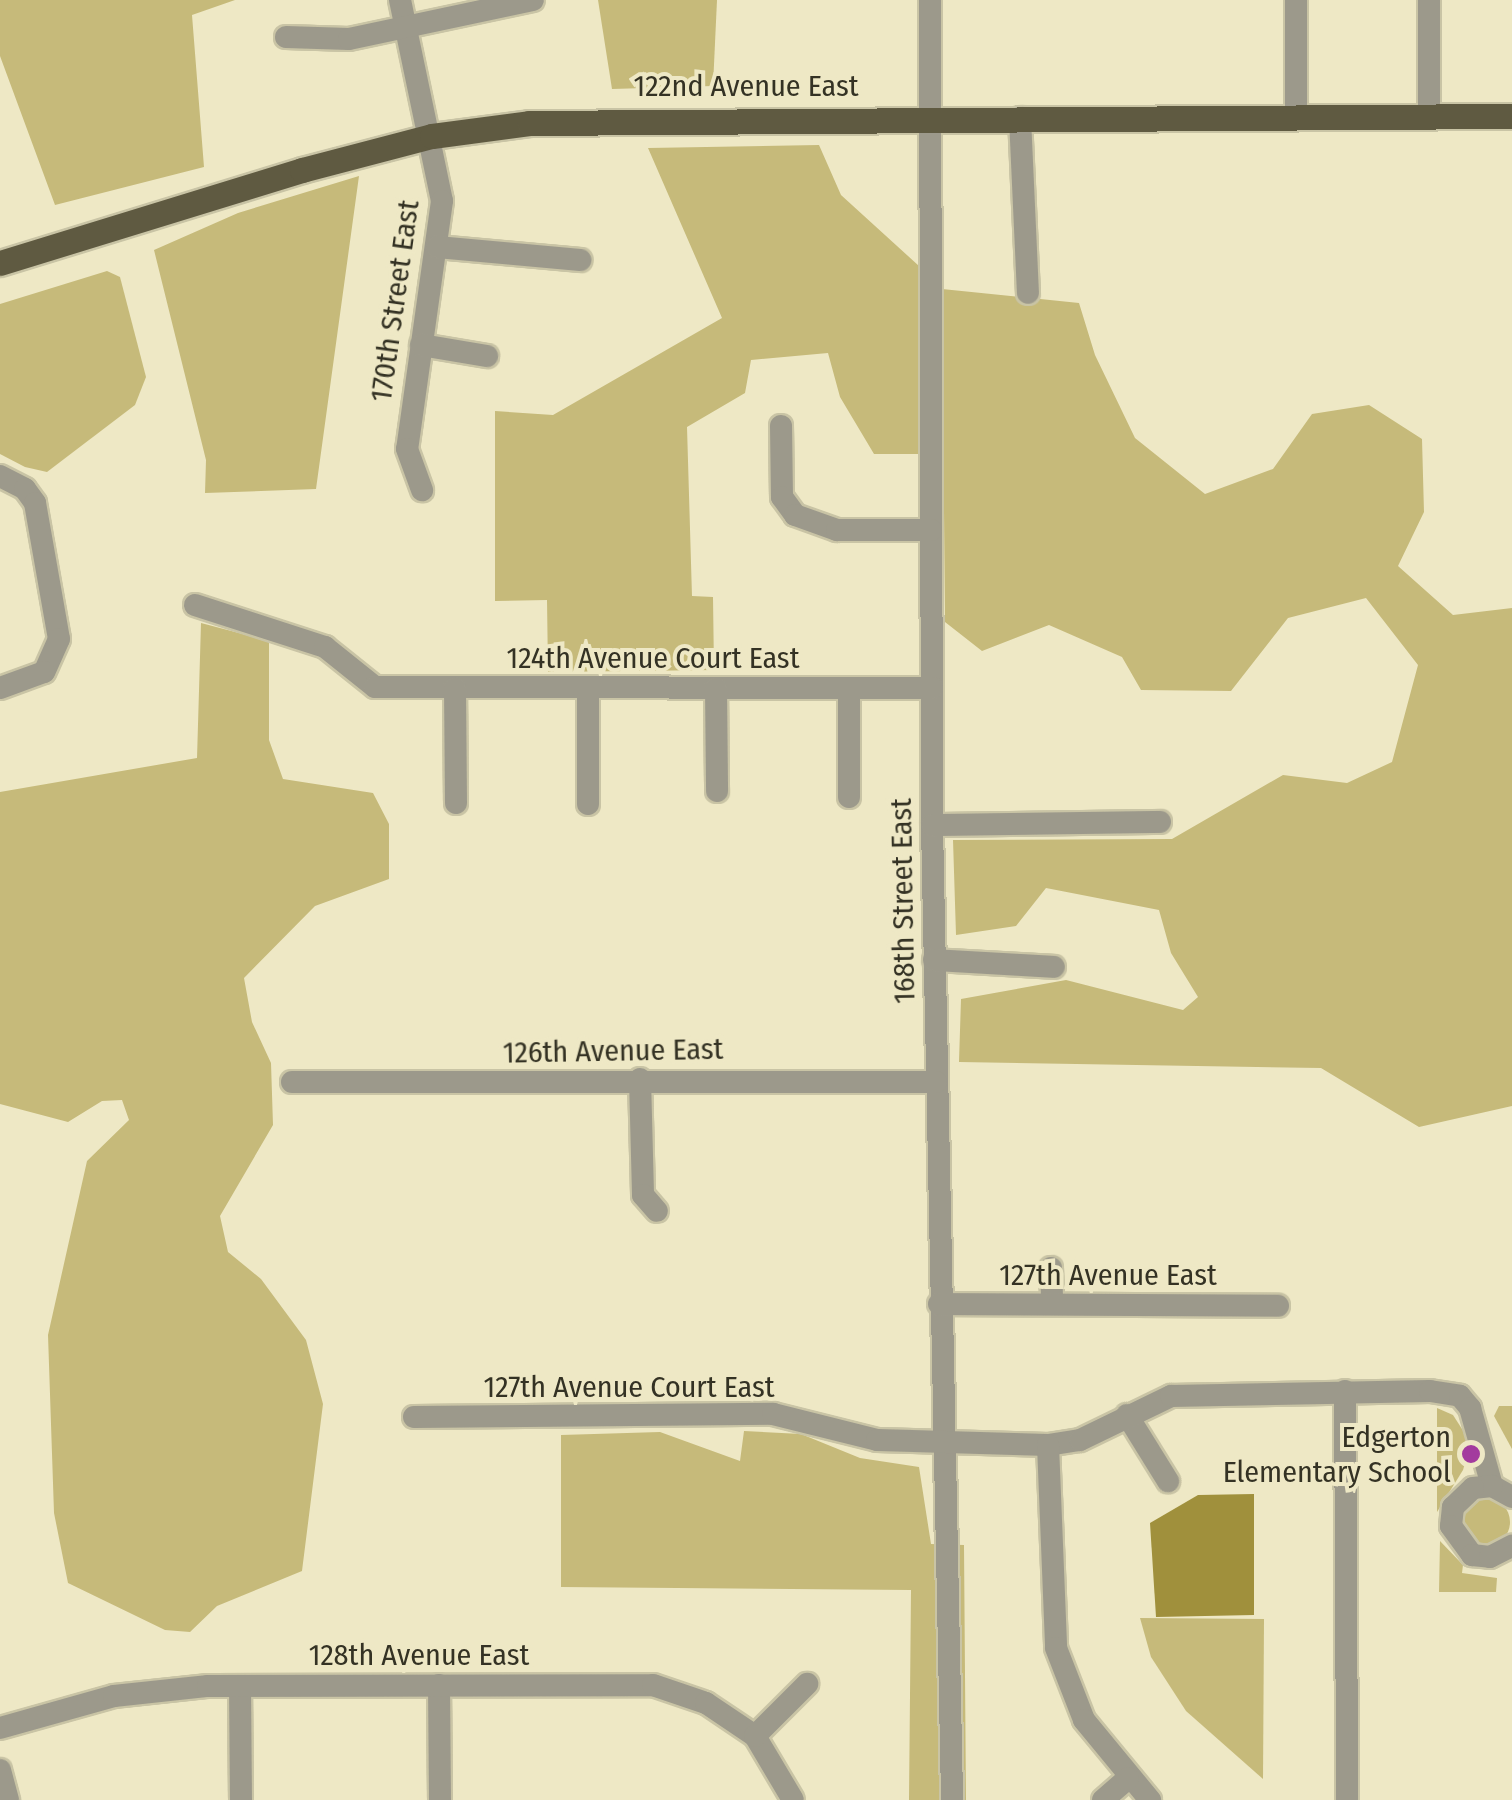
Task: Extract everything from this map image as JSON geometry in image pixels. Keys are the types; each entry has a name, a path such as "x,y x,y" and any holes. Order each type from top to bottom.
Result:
{"main road":[{"name":"122nd Avenue East","path":"0,263 432,136 634,118 1512,116"}],"street":[{"name":"170th Street East","path":"400,0 432,136 442,202 407,449 422,490"},
{"path":"286,38 349,39 533,0"},
{"name":"168th Street East","path":"930,0 932,825 938,1304 952,1800"},
{"path":"1296,0 1296,117"},
{"path":"1429,0 1429,117"},
{"path":"1020,118 1028,293"},
{"path":"437,247 580,260"},
{"path":"421,345 487,356"},
{"path":"782,426 782,497 794,515 837,530 931,530"},
{"path":"0,476 25,489 35,504 58,639 44,672 0,688"},
{"name":"124th Avenue Court East","path":"195,605 325,647 374,688 932,688"},
{"path":"455,688 456,803"},
{"path":"588,688 588,804"},
{"path":"716,688 716,791"},
{"path":"848,688 850,797"},
{"path":"932,825 1160,822"},
{"path":"934,960 1054,967"},
{"path":"640,1079 643,1195 658,1211"},
{"name":"126th Avenue East","path":"292,1082 936,1082"},
{"path":"1052,1268 1052,1304"},
{"name":"127th Avenue East","path":"938,1304 1278,1306"},
{"path":"1345,1391 1346,1800"},
{"name":"127th Avenue Court East","path":"414,1418 773,1414 877,1440 943,1446 1048,1445 1080,1440 1171,1396 1430,1391 1460,1396 1470,1408 1502,1492"},
{"path":"1127,1415 1168,1481"},
{"path":"1048,1445 1052,1616 1084,1720 1150,1800"},
{"path":"1502,1492 1458,1499 1453,1534 1480,1557 1512,1546"},
{"path":"793,1800 756,1736 808,1684"},
{"path":"439,1685 440,1800"},
{"name":"128th Avenue East","path":"0,1728 114,1696 240,1686 652,1685 706,1703 756,1736"},
{"path":"240,1686 241,1800"},
{"path":"0,1770 8,1800"},
{"path":"1104,1800 1128,1778"}],"shaded area":[{"path":"0,0 235,0 192,15 204,167 55,205 0,56"},
{"path":"598,0 717,0 713,86 612,89"},
{"path":"819,145 841,195 919,266 918,454 874,454 840,397 828,353 751,360 745,393 687,427 692,596 713,597 714,670 548,672 547,600 495,601 495,411 553,415 722,318 648,148"},
{"path":"359,176 316,489 205,493 206,460 154,250 238,213"},
{"path":"107,271 120,277 146,377 135,405 47,472 25,467 0,454 0,304"},
{"path":"942,289 1079,303 1095,355 1135,438 1205,494 1273,469 1312,414 1369,405 1422,439 1424,512 1398,566 1453,615 1512,608 1512,1106 1419,1127 1321,1068 959,1062 961,999 1066,980 1183,1010 1198,997 1171,953 1159,910 1046,888 1016,926 956,935 953,840 1172,839 1283,775 1347,783 1392,762 1418,665 1366,598 1288,618 1231,691 1141,690 1122,657 1049,625 982,651 945,622"},
{"path":"201,623 269,641 269,740 283,779 373,793 389,824 389,879 315,906 244,978 252,1022 271,1063 273,1125 220,1216 228,1252 261,1279 306,1340 323,1404 302,1571 217,1606 190,1632 165,1630 68,1583 54,1513 48,1335 87,1161 129,1120 122,1100 102,1101 68,1122 0,1104 0,792 197,758"},
{"path":"1499,1406 1512,1406 1512,1449 1494,1416"},
{"path":"1437,1408 1453,1415 1471,1443 1463,1470 1437,1512"},
{"path":"744,1431 801,1434 860,1458 919,1467 931,1544 964,1545 966,1800 909,1800 911,1590 561,1587 561,1435 660,1432 740,1461"},
{"path":"1254,1494 1254,1615 1156,1617 1150,1523 1198,1495"},
{"path":"1486,1498 1503,1505 1510,1522 1503,1539 1486,1546 1469,1539 1462,1522 1469,1505"},
{"path":"1440,1541 1463,1565 1462,1573 1497,1578 1496,1592 1439,1592"},
{"path":"1140,1618 1264,1619 1263,1779 1186,1711 1151,1657"}],"place":[{"name":"Edgerton Elementary School","path":"1471,1454"}]}
